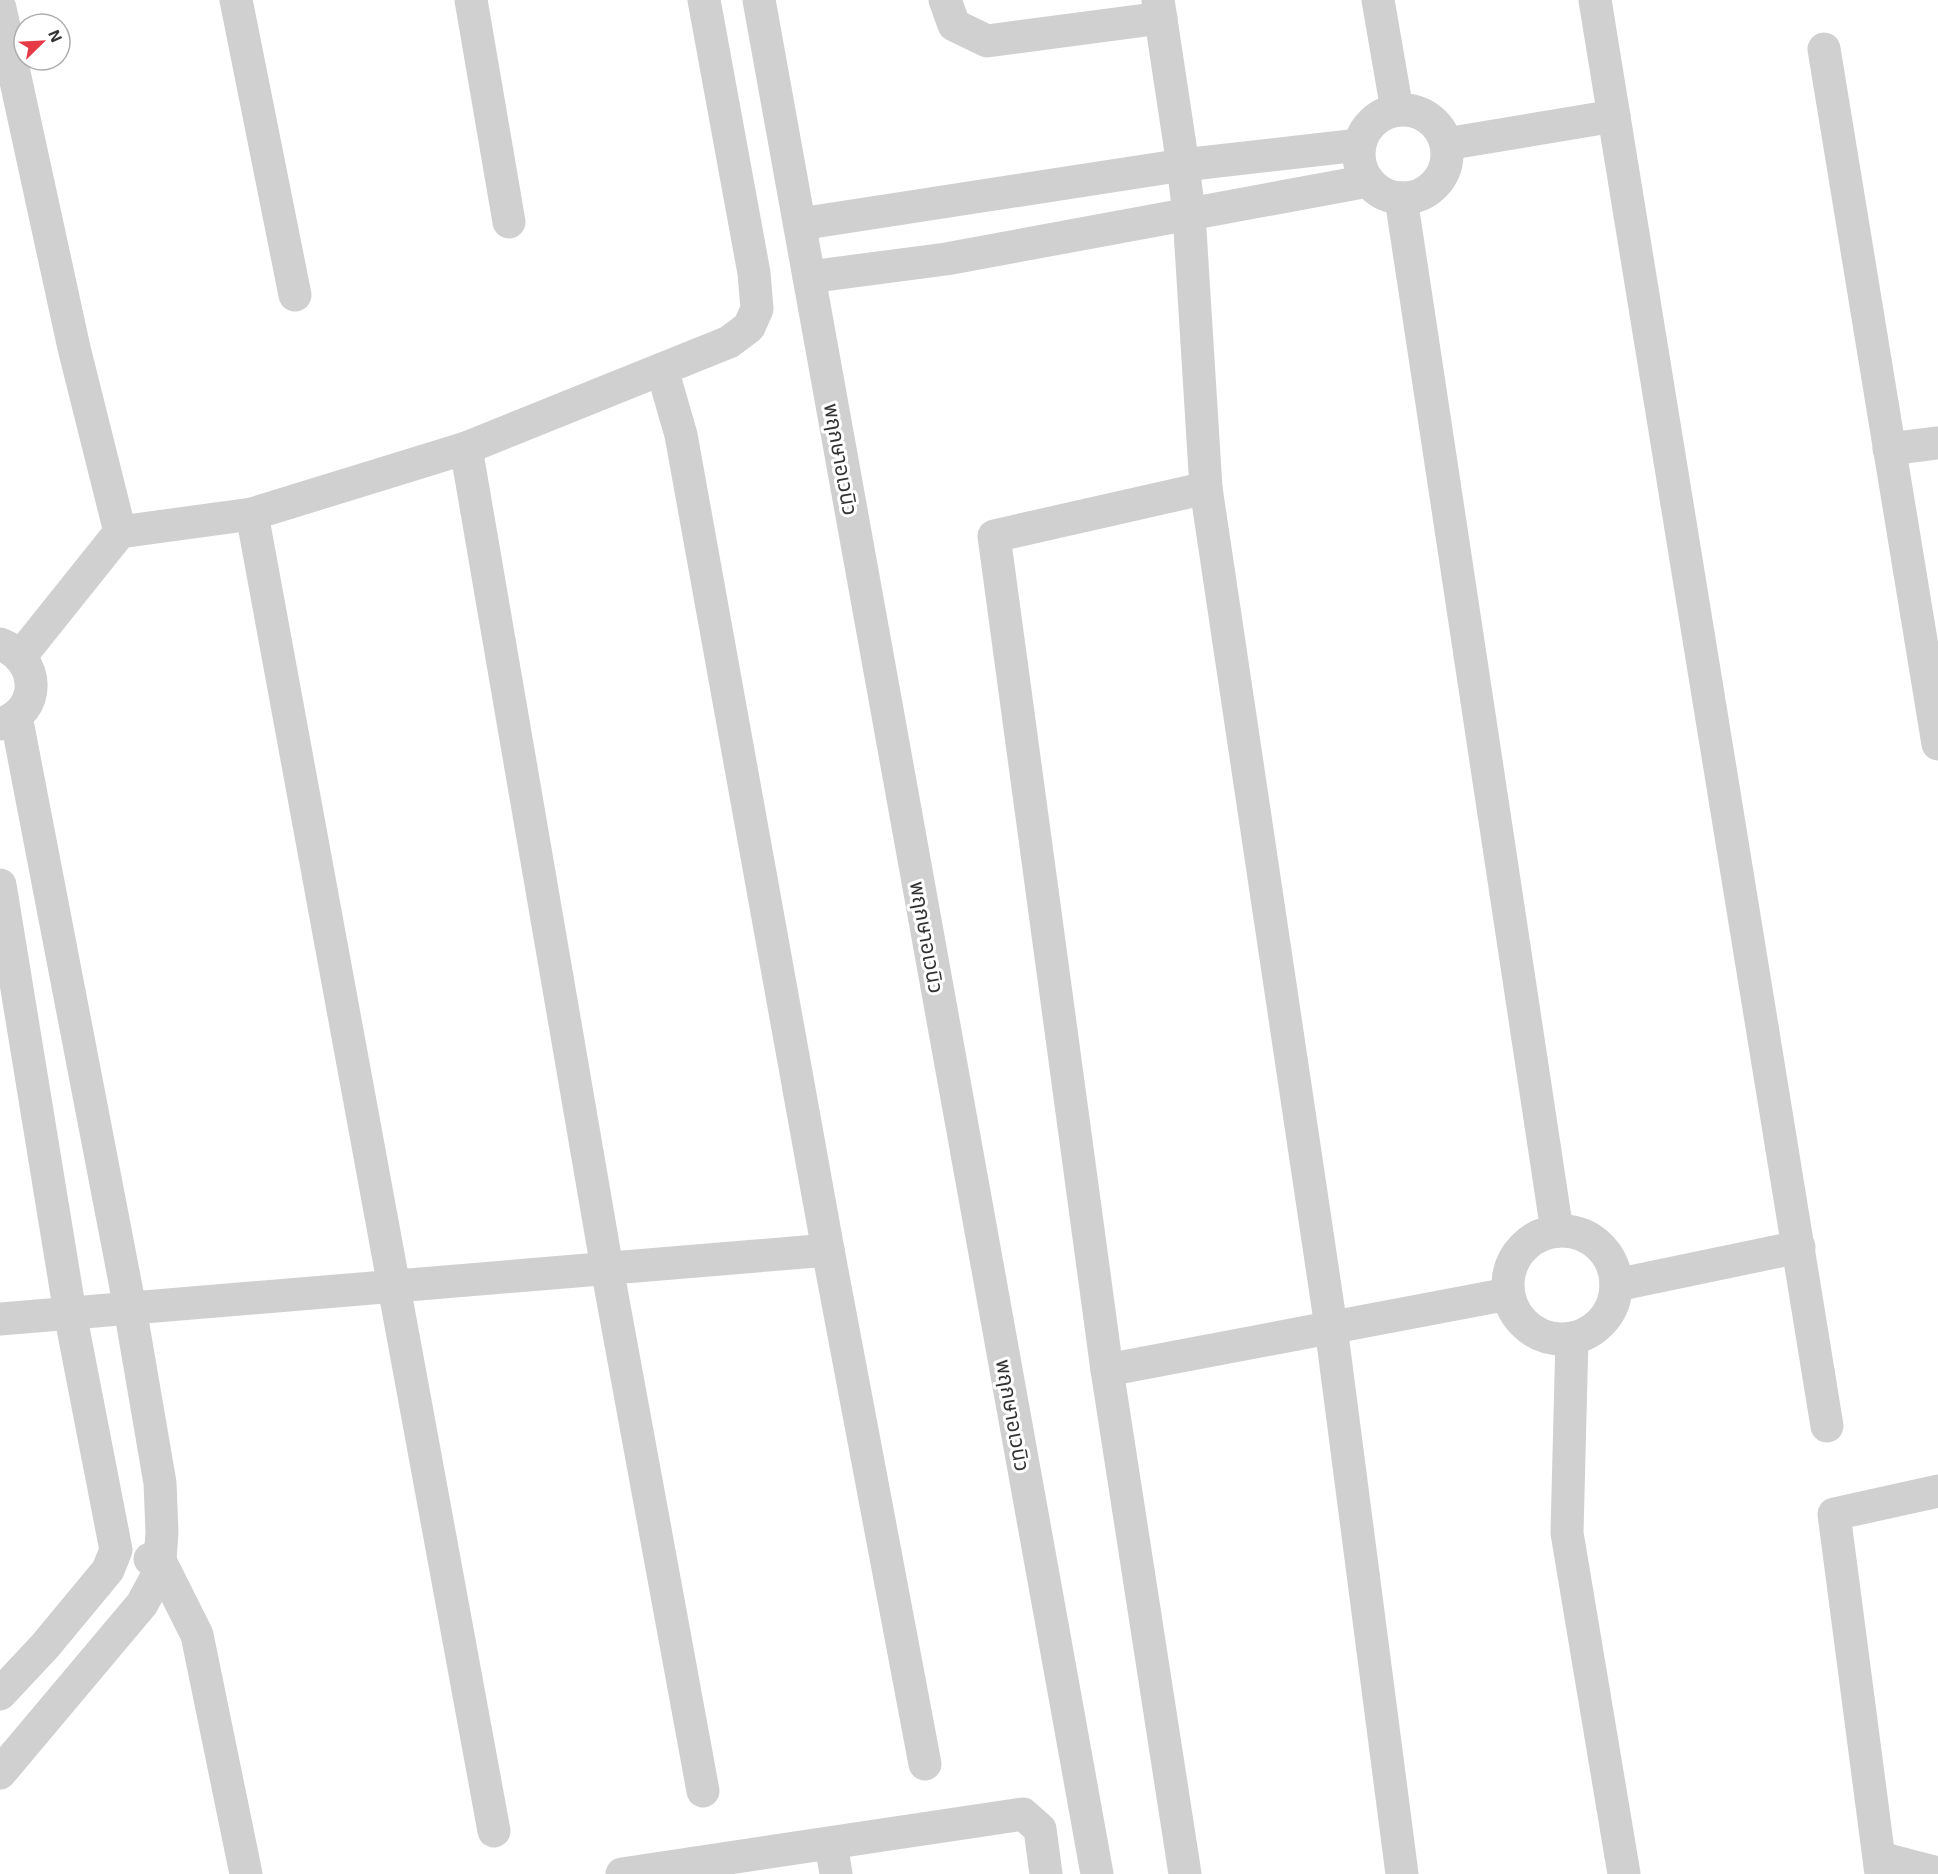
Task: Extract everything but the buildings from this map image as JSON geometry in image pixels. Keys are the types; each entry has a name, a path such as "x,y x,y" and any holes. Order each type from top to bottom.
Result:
{"street":[{"path":"236,0 295,295"},
{"path":"471,0 509,222"},
{"path":"0,1773 142,1604 156,1578 162,1532 160,1483 130,1308 8,720 26,705 31,690 31,676 25,661 10,650 120,532 252,514 466,448 729,342 749,327 756,309 754,273 704,0"},
{"name":"พฤกษาอเวนิว","path":"759,0 1097,1874"},
{"path":"945,0 954,25 987,41 1160,9 1188,214 1206,488 1331,1327 1402,1874"},
{"path":"1378,0 1396,110"},
{"path":"1595,0 1827,1426"},
{"path":"0,8 74,348 120,532"},
{"path":"1824,49 1938,744"},
{"path":"1396,110 1410,110 1422,114 1433,122 1441,132 1446,144 1447,158 1437,183 1426,192 1414,197 1388,196 1377,190 1368,181 1359,158 1359,145 1372,121 1396,110"},
{"path":"1446,144 1614,117"},
{"path":"800,224 1183,165 1359,145"},
{"path":"809,277 946,259 1368,181"},
{"path":"1401,198 1557,1231"},
{"path":"662,369 681,435 828,1250 925,1764"},
{"path":"1889,449 1938,443"},
{"path":"466,448 607,1268 703,1791"},
{"path":"1185,1874 1107,1370 994,536 1206,488"},
{"path":"252,514 494,1831"},
{"path":"0,885 70,1313 116,1550 108,1570 45,1646 0,1694"},
{"path":"1557,1231 1575,1233 1591,1239 1604,1252 1613,1268 1616,1285 1613,1304 1604,1320 1590,1332 1572,1338 1556,1339 1539,1335 1524,1325 1514,1311 1508,1294 1508,1276 1514,1260 1524,1245 1539,1236 1557,1231"},
{"path":"1616,1285 1798,1248"},
{"path":"0,1318 828,1250"},
{"path":"1107,1370 1508,1294"},
{"path":"1572,1338 1567,1533 1624,1874"},
{"path":"1938,1491 1834,1514 1881,1866 1938,1873"},
{"path":"116,1550 160,1561 197,1635 246,1874"},
{"path":"622,1874 834,1858 1023,1814 1040,1829 1046,1874"}]}
